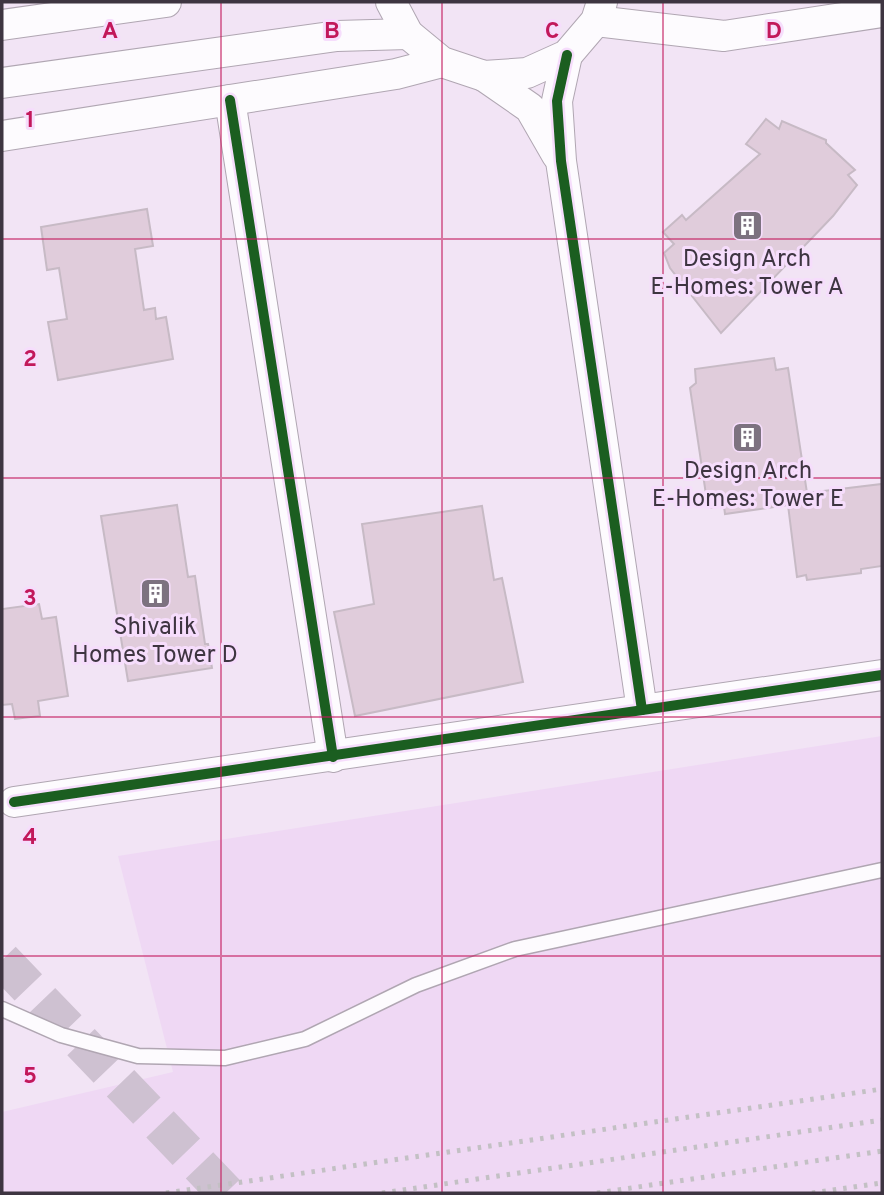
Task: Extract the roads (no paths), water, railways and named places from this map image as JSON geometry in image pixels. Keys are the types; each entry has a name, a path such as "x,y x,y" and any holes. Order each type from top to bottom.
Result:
{"street":[{"path":"2,25 166,2"},
{"path":"391,2 408,34 442,62 484,76 530,108 561,161"},
{"path":"642,709 561,161 557,101 567,55 599,11 724,36 882,12"},
{"path":"2,83 337,36 408,34"},
{"path":"484,76 527,74 567,55"},
{"path":"2,136 396,74 442,62"},
{"path":"230,100 333,757"},
{"path":"14,802 882,675"}],"lane":[{"path":"2,1009 61,1035 138,1056 225,1058 305,1039 416,985 515,948 882,870"}],"tunnel":[{"path":"2,960 226,1193"}],"railway":[{"path":"166,1193 882,1089"},
{"path":"382,1193 882,1120"},
{"path":"597,1193 882,1151"},
{"path":"812,1193 882,1183"}],"place":[{"name":"Design Arch E-Homes: Tower A","path":"747,226"},
{"name":"Design Arch E-Homes: Tower E","path":"748,438"},
{"name":"Shivalik Homes Tower D","path":"155,594"}]}
